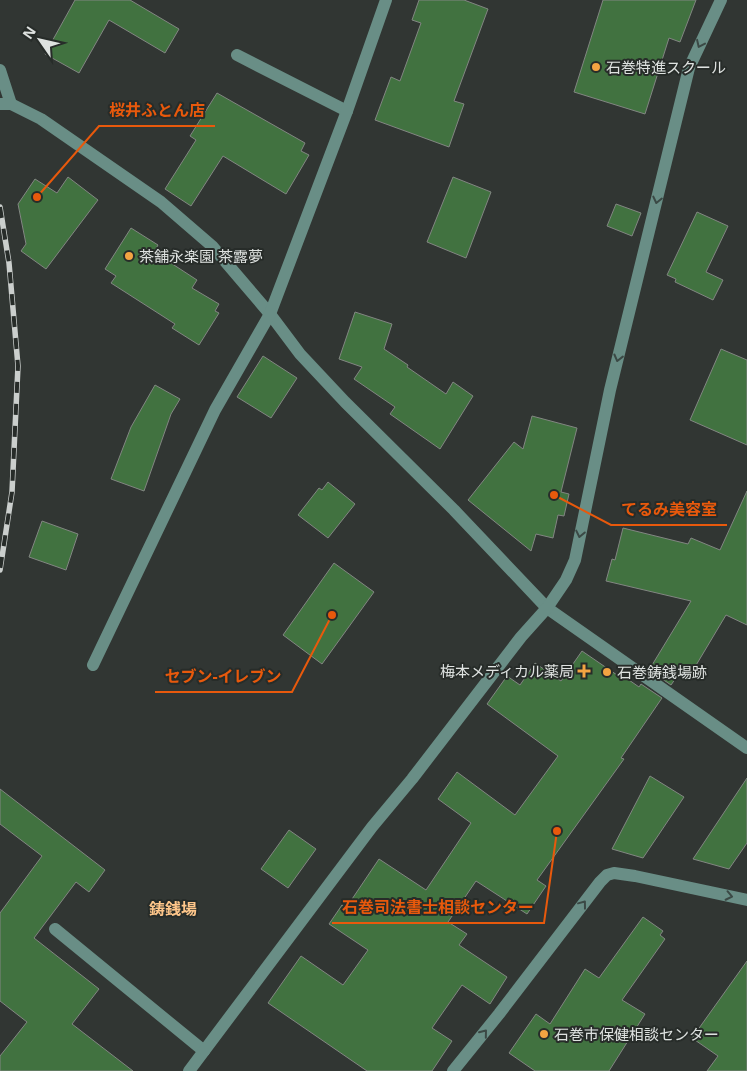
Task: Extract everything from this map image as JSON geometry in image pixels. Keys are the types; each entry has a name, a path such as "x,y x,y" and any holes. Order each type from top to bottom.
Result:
{"street":[{"path":"93,665 214,410 270,314 347,111 386,0"},
{"path":"189,1071 372,827 412,779 521,637 547,608 566,580 574,560 610,390 688,68 721,0"},
{"path":"238,55 347,111"},
{"path":"0,70 5,104 42,119 161,202 212,246 270,314 300,354 345,402 454,510 547,608 747,748"},
{"path":"453,1071 607,875 614,873 635,876 747,900"},
{"path":"56,929 204,1051"}],"building":[{"path":"75,0 130,0 179,29 165,53 109,20 79,73 45,54"},
{"path":"419,0 464,0 488,9 454,101 464,104 449,147 375,120 391,77 400,81 421,23 412,20"},
{"path":"603,0 696,0 680,42 669,38 645,114 574,92"},
{"path":"217,93 305,143 301,151 309,155 286,194 223,156 191,206 165,189 196,140 190,136"},
{"path":"68,177 98,200 46,269 21,251 26,244 18,204 35,179 57,193"},
{"path":"453,177 491,192 466,258 427,242"},
{"path":"616,204 641,213 632,236 607,226"},
{"path":"697,212 728,226 706,272 723,280 713,300 675,282 676,279 667,275"},
{"path":"131,228 158,245 154,252 197,280 192,288 219,304 215,311 219,313 199,345 172,328 175,324 111,283 116,276 105,269"},
{"path":"355,312 392,324 384,349 408,365 407,367 446,394 453,382 473,396 440,449 390,414 395,407 354,379 362,367 339,359"},
{"path":"721,349 747,360 747,445 690,420"},
{"path":"263,356 297,378 271,418 237,397"},
{"path":"155,385 180,399 171,414 144,491 111,479 131,427"},
{"path":"532,416 577,428 561,492 569,494 564,516 558,515 553,538 536,534 531,551 468,500 514,442 523,449"},
{"path":"328,482 355,504 328,538 298,515 319,488 322,490"},
{"path":"747,491 747,625 726,615 689,677 680,672 671,685 649,670 691,601 606,581 612,559 615,560 623,528 688,544 691,538 720,550"},
{"path":"42,521 78,534 66,570 29,557"},
{"path":"334,563 374,592 322,664 283,635"},
{"path":"582,651 617,675 619,673 639,687 641,684 662,698 621,758 624,759 537,880 546,886 527,914 476,881 448,922 467,934 459,945 507,977 490,1004 462,985 432,1028 452,1041 432,1071 367,1071 268,1003 301,956 343,985 368,950 329,924 342,905 346,908 379,859 426,890 471,823 438,799 457,772 515,815 558,756 487,704 507,676 520,685 535,663 561,681"},
{"path":"650,776 684,797 643,858 612,849"},
{"path":"747,778 747,843 729,869 693,859"},
{"path":"0,789 105,870 89,892 76,882 34,938 99,989 72,1024 133,1071 0,1071 0,1056 27,1022 0,1001 0,913 42,856 0,824"},
{"path":"289,830 316,849 288,888 261,869"},
{"path":"643,917 663,931 660,935 665,939 622,1000 645,1014 609,1071 535,1071 509,1053 536,1014 550,1024 585,969 599,978"},
{"path":"747,961 747,1071 707,1071 718,1056 692,1038"}],"railway":[{"path":"0,207 9,263 18,366 12,492 0,570"}],"place":[{"name":"石巻特進スクール","path":"596,67"},
{"name":"桜井ふとん店","path":"37,197"},
{"name":"茶舗永楽園 茶露夢","path":"129,256"},
{"name":"てるみ美容室","path":"554,495"},
{"name":"セブン-イレブン","path":"332,615"},
{"name":"梅本メディカル薬局","path":"584,671"},
{"name":"石巻鋳銭場跡","path":"607,672"},
{"name":"石巻司法書士相談センター","path":"557,831"},
{"name":"石巻市保健相談センター","path":"544,1034"}],"district":[{"name":"鋳銭場","path":"173,909"}]}
